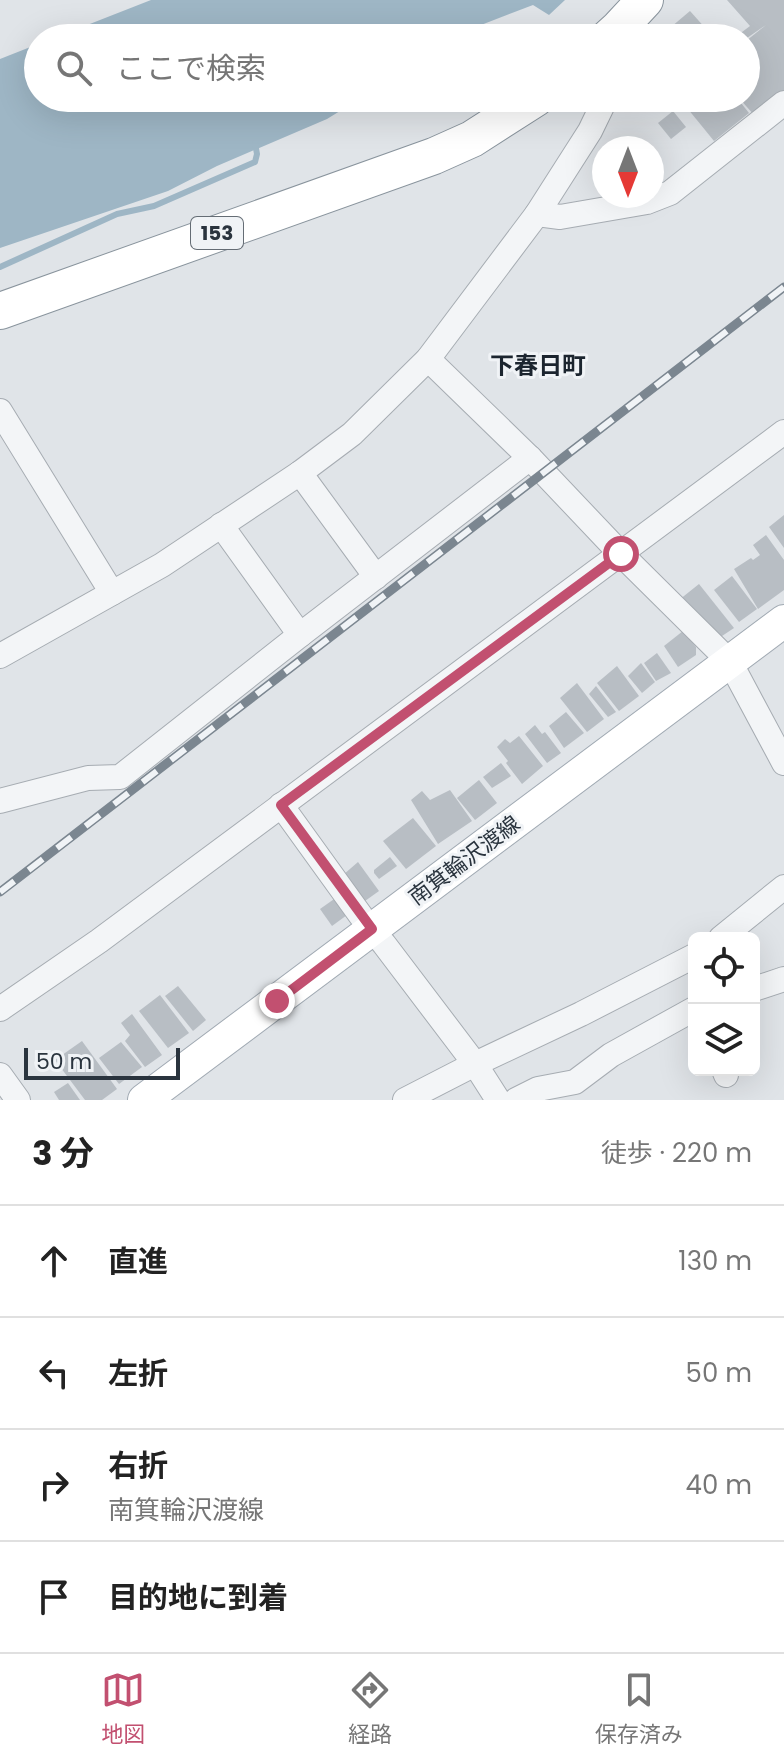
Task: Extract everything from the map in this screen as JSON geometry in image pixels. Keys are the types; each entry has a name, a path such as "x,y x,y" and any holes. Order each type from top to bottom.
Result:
{"highway":[{"path":"624,24 645,0"},
{"name":"153","path":"0,311 434,156 472,139 514,112"}],"main road":[{"name":"南箕輪沢渡線","path":"144,1100 784,621"}],"street":[{"path":"537,214 573,215 647,202 670,193 784,103"},
{"path":"0,656 162,565 300,473 352,434 428,359 537,214 599,112"},
{"path":"428,359 730,662 784,763"},
{"path":"0,411 112,593"},
{"path":"0,1009 99,941 784,432"},
{"path":"0,801 88,778 120,777 530,458"},
{"path":"300,473 376,577"},
{"path":"221,525 300,635"},
{"path":"281,805 475,1064 498,1100"},
{"path":"728,932 784,887"},
{"path":"405,1100 688,959"},
{"path":"760,987 784,979"},
{"path":"516,1100 538,1089 575,1082 611,1055 688,1012"},
{"path":"0,1075 18,1100"}],"water":[{"path":"151,0 565,0 549,15 533,5 484,24 90,24"},
{"path":"24,50 24,112 338,112 168,191 0,248 0,59"}],"building":[{"path":"727,0 784,0 784,90 760,110 760,30 766,25 760,29 760,24 748,24"},
{"path":"690,11 702,24 675,24"},
{"path":"674,112 686,127 671,139 658,123"},
{"path":"690,112 748,112 749,113 714,141"},
{"path":"784,515 784,548 769,527"},
{"path":"766,535 784,560 784,590 758,609 734,569 760,555 753,545"},
{"path":"732,576 757,609 739,622 714,590"},
{"path":"699,584 734,628 719,638 679,600"},
{"path":"683,631 696,647 696,655 678,667 664,646"},
{"path":"657,653 671,673 656,681 644,663"},
{"path":"641,663 655,682 642,693 628,676"},
{"path":"617,666 639,696 619,711 597,683"},
{"path":"577,683 604,719 587,732 560,698"},
{"path":"596,686 616,712 608,717 589,694"},
{"path":"566,712 584,733 564,748 549,726"},
{"path":"535,725 542,734 545,732 561,753 547,763 525,734"},
{"path":"519,736 543,766 522,784 497,747 505,739 510,743"},
{"path":"501,763 511,776 492,788 483,777"},
{"path":"479,780 497,803 475,820 457,798"},
{"path":"450,790 472,821 438,844 411,800 422,791 430,800"},
{"path":"413,818 436,846 406,869 383,841"},
{"path":"390,857 397,866 379,879 374,870"},
{"path":"358,862 379,891 365,901 343,875"},
{"path":"337,897 347,915 332,926 320,909"},
{"path":"178,986 206,1020 193,1031 165,996"},
{"path":"160,995 189,1033 168,1048 139,1011"},
{"path":"132,1014 162,1055 145,1067 125,1041 130,1035 121,1023"},
{"path":"82,1041 117,1089 102,1100 85,1100 55,1060"},
{"path":"121,1042 142,1067 119,1084 99,1058"},
{"path":"68,1083 80,1100 59,1100 54,1092"}],"waterway":[{"path":"0,267 117,214 154,206 255,162 255,143"}],"railway":[{"path":"0,892 784,287"}],"district":[{"name":"下春日町","path":"538,366"}],"route":[{"path":"277,1001 372,929 281,805 621,554"}]}
